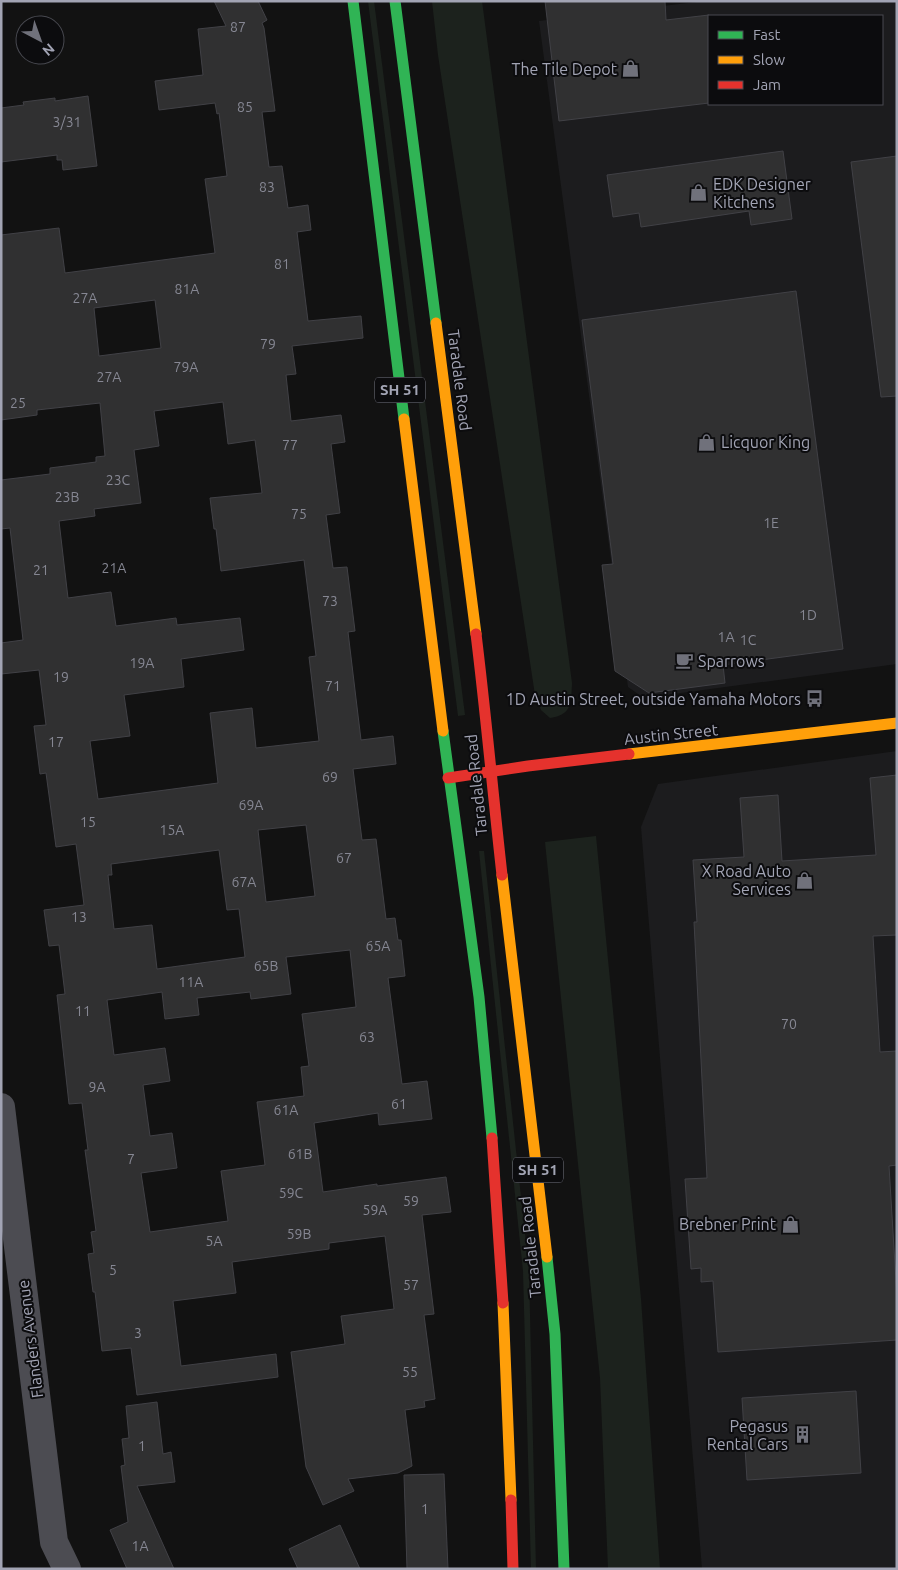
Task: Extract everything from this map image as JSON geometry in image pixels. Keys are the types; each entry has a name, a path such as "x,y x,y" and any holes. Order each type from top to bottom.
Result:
{"main road":[{"name":"Taradale Road","path":"353,1 448,778 477,970 494,1139 508,1404 513,1569"},
{"name":"Taradale Road","path":"395,1 486,712 490,772 539,1176 555,1334 564,1569"},
{"name":"Austin Street","path":"448,778 528,766 897,724"}],"street":[{"name":"Flanders Avenue","path":"1,1107 54,1542 67,1569"}],"shaded area":[{"path":"368,1 374,1 465,715 458,716"},
{"path":"432,1 482,1 572,683 569,707 563,714 550,718 541,710 535,695 438,55"},
{"path":"704,1 897,1 897,664 644,698 628,687 539,21"},
{"path":"897,751 897,1569 702,1569 641,827 658,784"},
{"path":"596,836 641,1299 660,1569 608,1569 600,1378 545,842"},
{"path":"479,851 484,851 529,1272 536,1569 531,1569 523,1271"}],"building":[{"path":"214,1 258,1 267,20 262,23 275,111 262,112 269,167 282,166 288,208 308,205 311,230 297,232 308,321 361,316 363,338 292,346 296,374 286,375 291,421 341,415 345,442 331,444 340,513 326,515 333,568 347,567 355,631 348,632 361,740 393,736 396,764 353,769 362,840 376,839 386,919 395,918 398,940 401,940 405,976 388,978 402,1084 427,1081 432,1119 379,1125 378,1113 314,1123 323,1192 446,1177 451,1212 422,1215 434,1314 424,1315 435,1399 424,1401 425,1407 405,1410 412,1466 398,1473 348,1479 354,1491 323,1505 306,1467 291,1352 345,1344 341,1316 394,1309 385,1236 329,1243 329,1249 232,1262 236,1293 173,1301 181,1366 276,1354 278,1377 137,1395 131,1348 102,1351 88,1254 94,1253 91,1232 96,1231 85,1150 88,1150 82,1103 69,1104 57,995 65,994 59,945 49,946 44,910 84,905 76,844 56,847 46,773 40,774 34,726 46,725 39,670 1,674 1,643 23,640 10,528 1,529 1,480 50,474 50,468 96,462 96,457 105,456 100,403 37,410 37,415 1,420 1,235 59,228 65,273 215,253 205,179 227,176 219,113 217,114 215,103 159,110 155,81 203,75 198,29 226,26","holes":["155,300 161,348 99,356 94,308","223,402 228,444 255,440 262,493 210,498 221,571 304,560 316,656 309,657 319,741 256,748 252,708 210,713 218,783 98,799 90,741 130,736 124,695 184,687 181,659 244,650 240,618 177,625 176,618 116,626 111,592 68,598 59,521 95,516 94,509 141,503 134,450 159,446 154,411","306,825 315,896 266,902 258,830","219,850 227,910 239,909 245,957 157,969 152,925 114,929 108,875 112,875 111,864","350,950 356,1007 302,1014 309,1066 301,1067 304,1096 257,1102 265,1165 221,1171 228,1221 150,1232 141,1173 177,1168 172,1133 150,1136 143,1085 170,1081 165,1048 114,1055 107,1000 162,992 165,1019 199,1015 197,998 250,992 251,999 291,994 286,957"]},
{"name":"The Tile Depot","path":"545,1 665,1 666,20 708,15 708,103 559,121"},
{"path":"88,96 97,166 63,170 62,160 57,160 57,155 1,162 1,108 24,105 23,102 55,98 55,101"},
{"name":"EDK Designer Kitchens","path":"783,151 792,219 751,225 749,211 641,227 639,213 613,217 607,175"},
{"path":"897,156 897,396 881,397 851,162"},
{"name":"Licquor King","path":"796,291 843,649 723,665 725,683 649,693 615,671 602,565 613,564 582,320"},
{"path":"897,775 897,935 873,936 880,1052 897,1051 897,1165 889,1166 897,1298 897,1340 718,1352 713,1281 701,1282 701,1268 691,1269 685,1179 707,1178 694,922 697,922 693,860 744,857 740,798 778,795 782,861 876,855 870,778"},
{"name":"Pegasus Rental Cars","path":"856,1391 861,1473 747,1480 742,1398"},
{"path":"157,1402 163,1454 171,1452 175,1482 137,1486 174,1569 127,1569 110,1530 128,1522 121,1466 125,1465 122,1439 129,1438 126,1406"},
{"path":"444,1474 448,1569 407,1569 404,1475"},
{"path":"340,1525 360,1569 298,1569 289,1549"}],"traffic: fast":[{"path":"353,1 404,419"},
{"path":"395,1 436,323"},
{"path":"443,731 479,997 492,1138"},
{"path":"547,1257 555,1334 564,1569"}],"traffic: slow":[{"path":"436,323 476,634"},
{"path":"404,419 443,731"},
{"path":"629,754 897,723"},
{"path":"502,875 547,1257"},
{"path":"503,1303 511,1500"}],"traffic: jam":[{"path":"476,634 502,875"},
{"path":"448,778 629,754"},
{"path":"492,1138 503,1303"},
{"path":"511,1500 513,1569"}],"place":[{"name":"The Tile Depot","path":"631,69"},
{"name":"EDK Designer Kitchens","path":"699,193"},
{"name":"Licquor King","path":"707,442"},
{"name":"Sparrows","path":"684,661"},
{"name":"1D Austin Street, outside Yamaha Motors","path":"815,699"},
{"name":"X Road Auto Services","path":"805,880"},
{"name":"Brebner Print","path":"790,1224"},
{"name":"Pegasus Rental Cars","path":"802,1435"}]}
